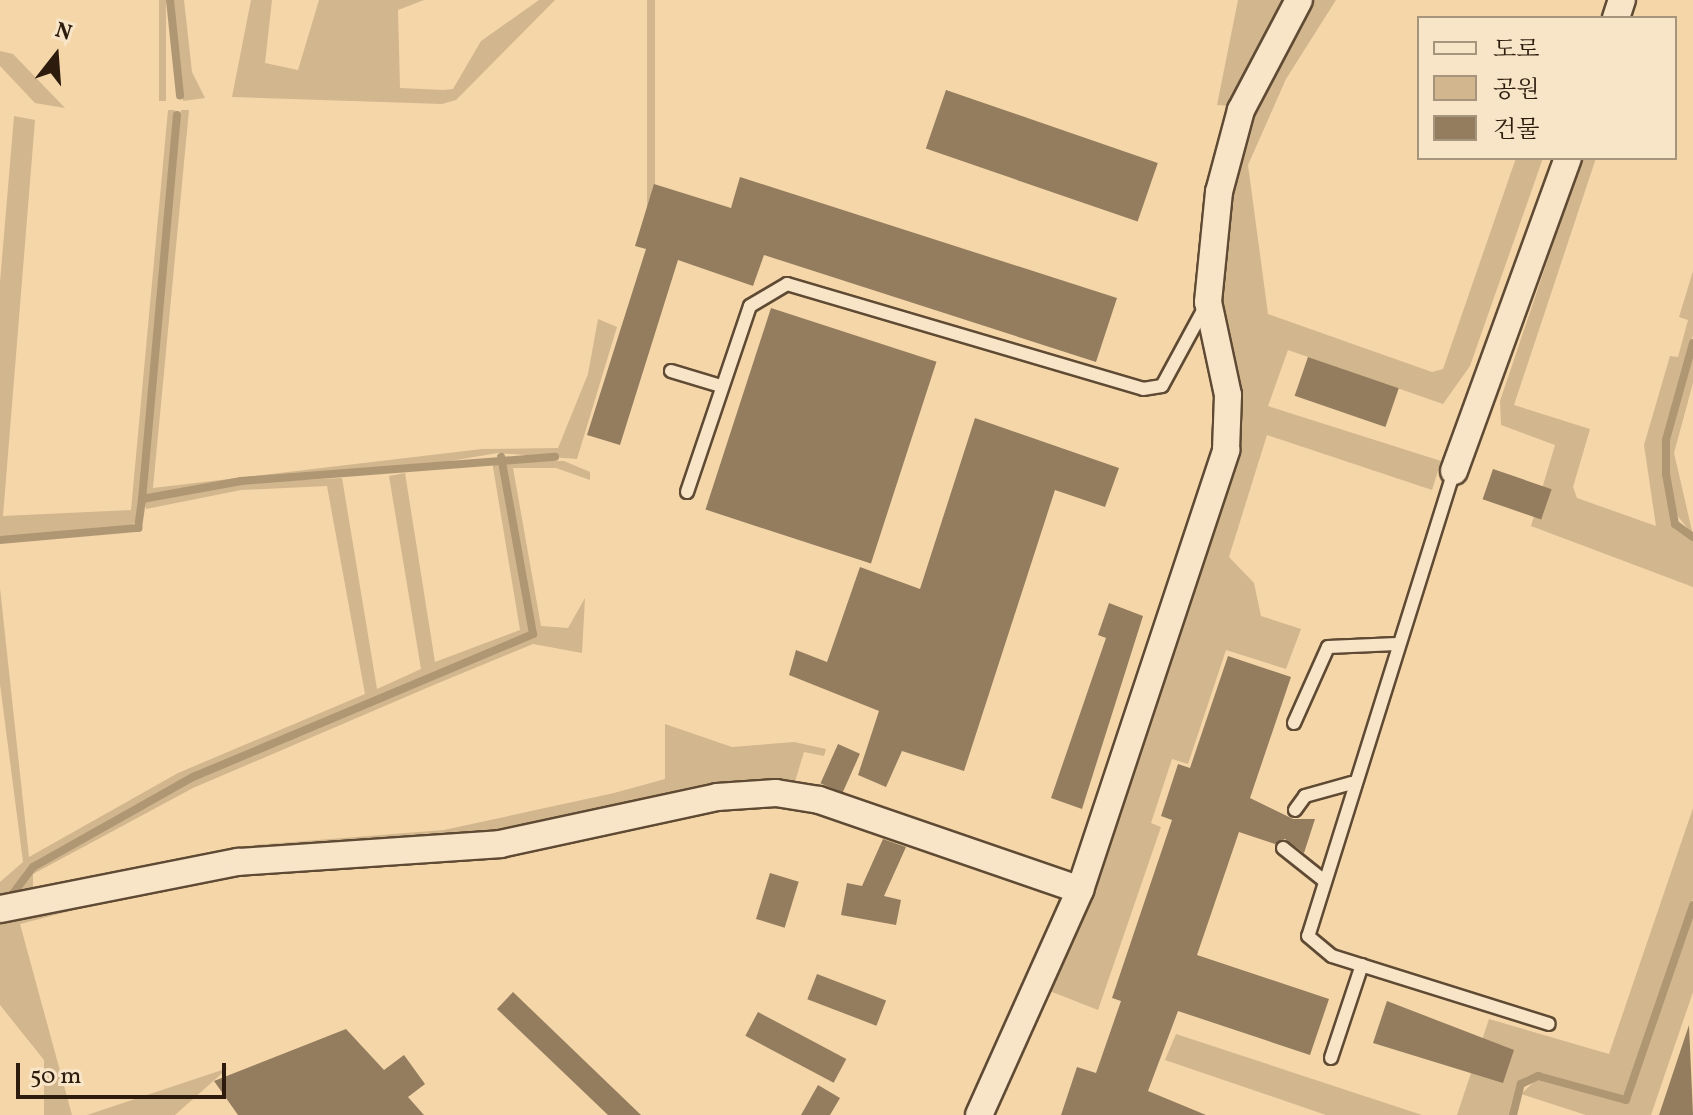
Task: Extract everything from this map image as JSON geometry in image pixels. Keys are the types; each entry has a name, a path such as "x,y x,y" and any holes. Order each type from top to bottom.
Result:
{"street":[{"path":"979,1115 1080,890 1226,450 1228,395 1208,302 1229,142 1299,0"},
{"path":"1454,471 1567,160"},
{"path":"0,909 238,862 500,844 717,797 776,793 819,800 1080,890"}],"lane":[{"path":"687,492 750,306 787,284 1143,389 1162,386 1208,302"},
{"path":"671,371 721,386"},
{"path":"1454,471 1352,783 1308,936 1332,956 1549,1024"},
{"path":"1294,723 1328,647 1397,644"},
{"path":"1295,810 1305,796 1352,783"},
{"path":"1283,848 1322,879"},
{"path":"1331,1058 1362,965"}],"green space":[{"path":"159,0 166,0 166,101 159,101"},
{"path":"172,0 184,0 192,72 205,98 183,101"},
{"path":"251,0 272,0 265,63 298,70 319,0 424,0 398,10 400,88 443,90 453,89 481,41 539,0 555,0 456,100 442,104 232,97"},
{"path":"647,0 655,0 655,224 647,224"},
{"path":"1238,0 1287,0 1235,106 1217,105"},
{"path":"1311,0 1336,0 1286,79 1248,165 1268,314 1432,372 1443,369 1515,160 1542,160 1470,366 1443,404 1288,350 1268,406 1441,461 1432,490 1267,435 1229,557 1254,583 1261,616 1301,629 1286,669 1226,650 1188,764 1172,759 1151,823 1161,827 1098,1010 1047,990 1237,389 1218,283 1238,141"},
{"path":"0,51 13,54 65,108 35,103 0,66"},
{"path":"168,110 175,110 138,519 131,526 0,537 0,282 14,116 35,120 3,516 131,510"},
{"path":"181,110 189,110 153,488 482,449 558,448 588,374 598,319 617,327 577,459 498,453 390,471 241,479 145,496"},
{"path":"1581,160 1595,160 1514,405 1590,429 1573,487 1577,498 1656,526 1644,445 1670,356 1678,357 1688,320 1679,317 1693,271 1693,335 1664,440 1663,474 1674,525 1693,539 1693,587 1531,526 1555,445 1501,425 1500,401"},
{"path":"1693,351 1693,383 1674,453 1693,535 1671,508 1668,474 1669,440"},
{"path":"504,459 564,461 590,472 590,480 556,468 513,468 541,626 568,628 585,598 582,653 533,644 436,684 193,788 33,874 33,887 254,845 444,830 614,793 665,779 665,724 732,747 794,742 826,749 824,756 804,752 793,788 536,831 10,900 34,869 193,780 535,635"},
{"path":"500,460 530,633 168,788 30,866 0,903 0,882 23,862 0,684 0,588 29,857 178,773 365,694 327,486 241,490 146,509 144,501 242,483 342,478 377,689 421,669 389,476 405,473 435,662 520,630 492,461"},
{"path":"1693,808 1693,899 1625,1098 1537,1073 1519,1083 1511,1115 1457,1115 1489,1019 1609,1054"},
{"path":"237,868 20,924 72,1115 44,1115 44,1060 0,1005 0,913"},
{"path":"1693,911 1693,992 1651,1115 1586,1115 1521,1094 1538,1078 1628,1103"},
{"path":"1176,1034 1422,1115 1326,1115 1165,1060"},
{"path":"228,1068 175,1115 87,1115"}],"building":[{"path":"946,90 1158,163 1138,222 926,149"},
{"path":"740,177 1117,298 1096,362 764,255 753,286 678,260 620,445 587,435 646,249 635,246 654,184 731,208"},
{"path":"771,308 936,362 871,563 705,510"},
{"path":"1308,357 1399,388 1385,427 1295,396"},
{"path":"975,418 1119,468 1105,507 1055,490 964,771 902,751 886,787 858,775 879,711 789,675 796,650 827,662 860,567 920,589"},
{"path":"1493,469 1552,489 1541,519 1483,499"},
{"path":"1109,603 1143,616 1082,809 1051,798 1106,638 1098,635"},
{"path":"1228,656 1291,677 1250,798 1293,819 1315,819 1304,853 1285,839 1275,844 1239,832 1197,955 1329,999 1310,1055 1178,1011 1148,1091 1206,1115 1061,1115 1077,1067 1096,1073 1121,1001 1112,998 1172,820 1161,816 1178,764 1190,768"},
{"path":"838,744 860,754 842,793 821,783"},
{"path":"883,839 906,847 884,896 901,900 896,925 841,915 847,883 862,886"},
{"path":"770,873 799,882 785,928 756,919"},
{"path":"817,974 886,1001 876,1026 807,999"},
{"path":"513,992 641,1115 608,1115 497,1009"},
{"path":"1387,1001 1514,1050 1503,1083 1373,1043"},
{"path":"758,1012 846,1059 834,1083 745,1036"},
{"path":"1689,1025 1693,1115 1659,1115"},
{"path":"346,1029 384,1070 404,1055 425,1084 408,1097 424,1115 238,1115 214,1081"},
{"path":"818,1085 840,1098 830,1115 801,1115"}],"waterway":[{"path":"170,0 180,95"},
{"path":"177,115 142,499 241,481 555,457"},
{"path":"1693,343 1666,440 1666,474 1675,524 1693,537"},
{"path":"8,900 33,867 193,777 533,634 501,457"},
{"path":"0,540 138,528 142,499"},
{"path":"1513,1115 1521,1084 1538,1076 1626,1100 1693,905"}]}
